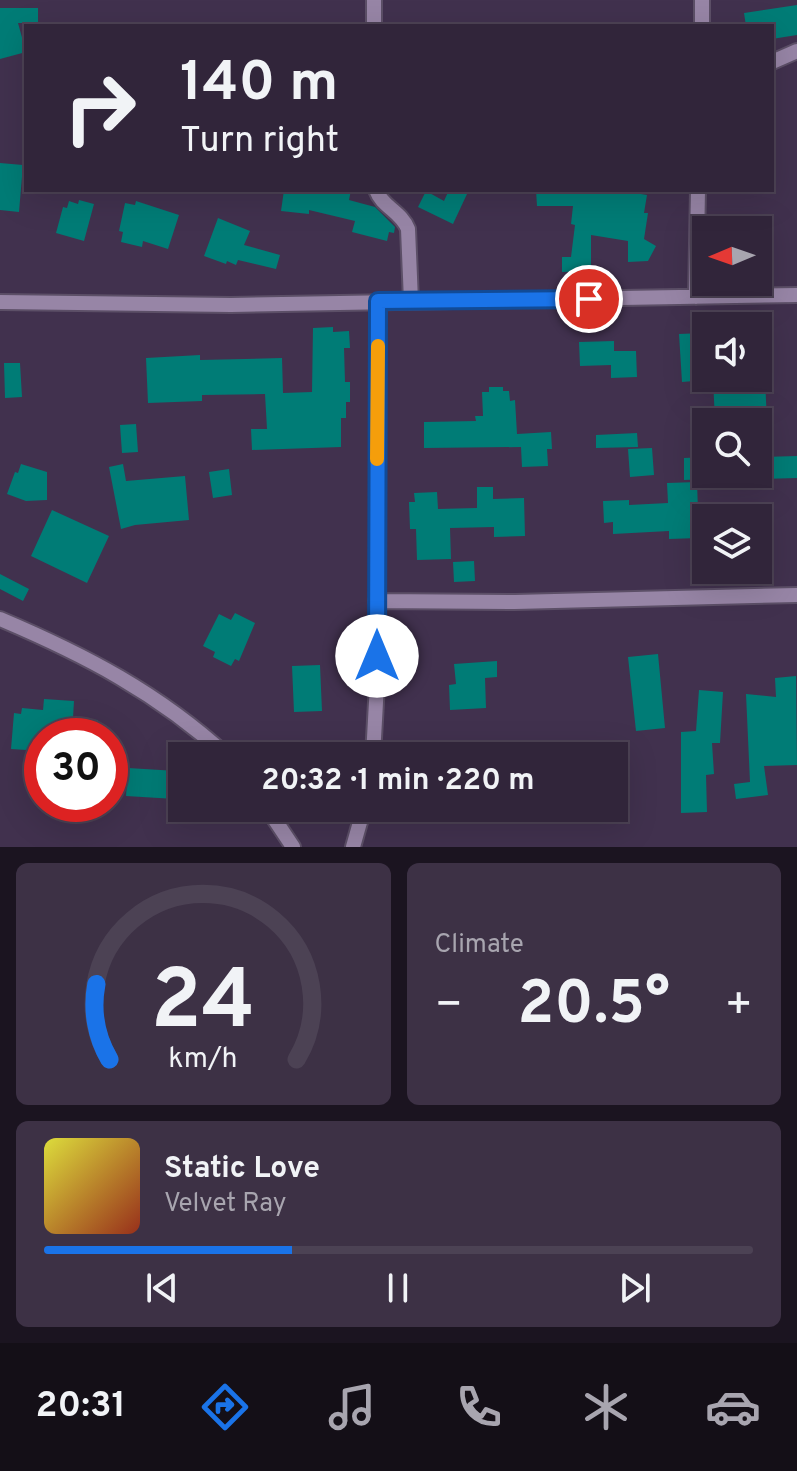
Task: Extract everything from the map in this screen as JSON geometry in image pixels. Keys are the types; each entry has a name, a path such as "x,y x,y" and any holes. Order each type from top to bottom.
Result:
{"street":[{"path":"374,0 374,24"},
{"path":"702,0 702,24"},
{"path":"774,61 797,51"},
{"path":"377,192 380,200 404,218 408,229 411,301"},
{"path":"696,297 698,192"},
{"path":"0,302 231,305 797,295"},
{"path":"375,742 378,301"},
{"path":"376,601 515,602 797,595"},
{"path":"0,619 72,650 129,683 183,718 211,742"},
{"path":"276,822 293,847"},
{"path":"353,847 360,822"}],"building":[{"path":"797,5 797,35 774,39 774,24 746,24 744,13"},
{"path":"0,8 38,8 38,23 18,23 24,53 0,59"},
{"path":"0,163 23,165 19,212 0,210"},
{"path":"284,192 351,192 349,200 375,207 395,227 394,233 389,232 387,241 352,232 355,221 309,210 309,214 281,211"},
{"path":"426,192 444,201 448,192 467,194 453,224 418,207"},
{"path":"536,192 628,192 647,195 644,239 656,246 648,261 628,262 628,241 591,235 591,271 562,272 562,257 571,257 575,225 571,224 573,206 537,206"},
{"path":"79,200 94,204 84,241 56,233 63,207 67,208 69,201 78,204"},
{"path":"136,201 179,215 168,249 143,241 142,247 121,242 123,232 119,231 125,203 135,205"},
{"path":"218,218 250,231 244,245 280,255 276,269 238,260 236,265 227,261 226,264 204,256"},
{"path":"333,327 333,332 349,331 350,348 344,348 345,382 350,382 350,402 346,402 346,418 341,418 341,447 252,450 251,429 267,429 265,394 202,395 202,401 148,403 146,358 200,355 200,360 282,358 283,393 312,392 313,328"},
{"path":"692,333 692,381 682,382 679,334"},
{"path":"614,341 614,351 636,351 637,377 611,378 611,365 580,366 579,342"},
{"path":"4,363 20,363 22,397 5,398"},
{"path":"489,387 503,387 503,391 509,391 510,401 515,400 517,434 551,432 552,449 547,449 548,466 522,467 521,447 424,448 424,422 476,421 475,416 483,416 482,392 489,392"},
{"path":"714,392 766,392 766,408 714,408"},
{"path":"136,424 138,452 122,453 120,425"},
{"path":"637,433 638,447 596,448 596,435"},
{"path":"652,448 654,475 630,477 628,449"},
{"path":"797,456 797,478 772,479 772,457"},
{"path":"684,458 692,458 692,480 684,480"},
{"path":"21,464 47,472 47,500 26,501 7,494"},
{"path":"123,464 126,481 185,476 189,520 121,529 109,467"},
{"path":"229,469 232,495 213,498 209,472"},
{"path":"692,482 692,488 697,488 698,504 692,504 692,538 669,539 669,531 613,534 613,522 604,523 603,501 629,500 629,505 668,503 667,483"},
{"path":"477,487 493,487 493,499 524,498 525,536 494,537 494,527 450,528 451,559 417,560 416,529 410,529 409,502 415,502 414,493 437,492 438,509 477,508"},
{"path":"52,510 109,536 87,583 31,556"},
{"path":"474,561 475,581 454,582 453,562"},
{"path":"0,574 29,589 23,601 0,589"},
{"path":"235,613 255,623 239,661 235,659 231,666 213,657 215,652 203,646 219,614 231,620"},
{"path":"658,654 665,728 636,731 628,657"},
{"path":"497,661 497,677 485,678 486,708 450,710 449,685 456,684 454,664"},
{"path":"320,665 322,711 294,712 292,666"},
{"path":"796,676 797,765 764,766 768,795 736,799 734,784 750,782 746,694 776,697 775,678"},
{"path":"699,690 723,692 720,743 712,743 714,774 706,775 707,812 681,813 681,732 696,731"},
{"path":"44,699 74,701 73,718 24,718 24,750 11,749 14,713 21,714 22,708 43,710"},
{"path":"128,768 168,770 168,799 128,796"}],"slow traffic":[{"path":"377,459 378,346"}],"route":[{"path":"377,656 378,301 589,299"}]}
